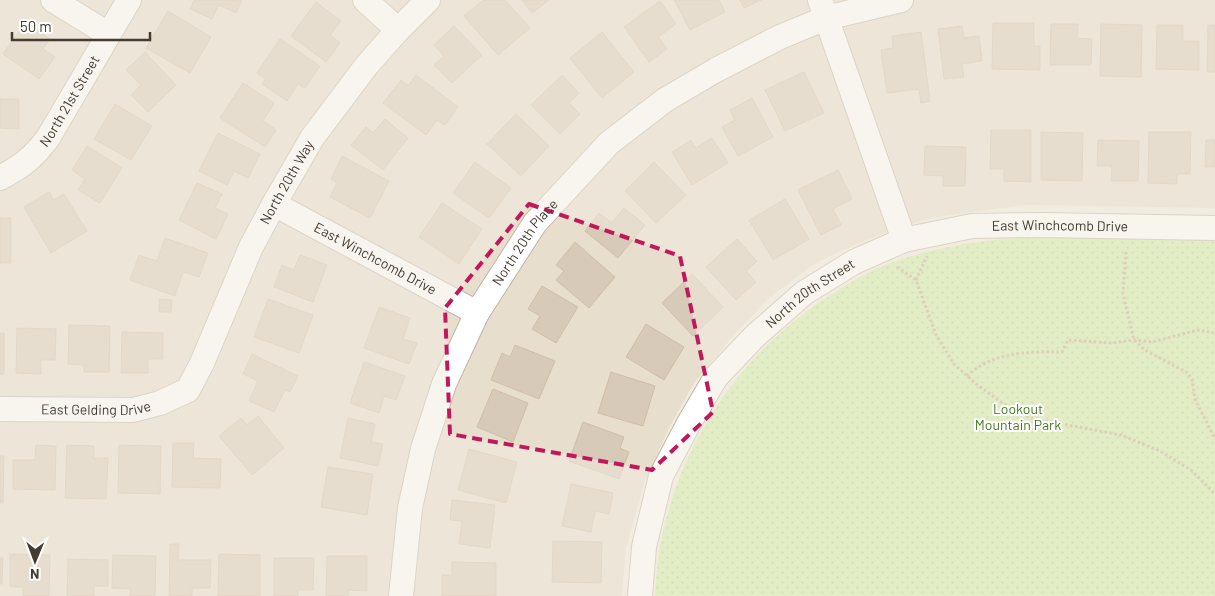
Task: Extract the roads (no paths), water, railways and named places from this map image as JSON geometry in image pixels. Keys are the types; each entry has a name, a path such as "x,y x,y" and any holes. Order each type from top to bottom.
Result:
{"street":[{"path":"53,0 108,34"},
{"name":"North 21st Street","path":"9,173 34,156 48,138 108,34 130,0"},
{"path":"365,0 398,30"},
{"name":"North 20th Way","path":"188,390 202,363 251,247 312,138 367,65 428,0"},
{"name":"North 20th Place","path":"401,596 410,508 423,449 444,384 477,313 535,223 609,143 665,100 716,70 780,37 823,9 901,0"},
{"path":"823,9 904,240"},
{"name":"East Winchcomb Drive","path":"274,204 477,313"},
{"name":"East Winchcomb Drive","path":"904,240 972,226 1042,225 1215,228"},
{"name":"North 20th Street","path":"640,596 644,547 661,476 716,377 755,336 804,293 854,262 904,240"},
{"name":"East Gelding Drive","path":"0,409 132,410 160,403 188,390"}],"park label":[{"name":"Lookout Mountain Park","path":"1018,418"}]}
